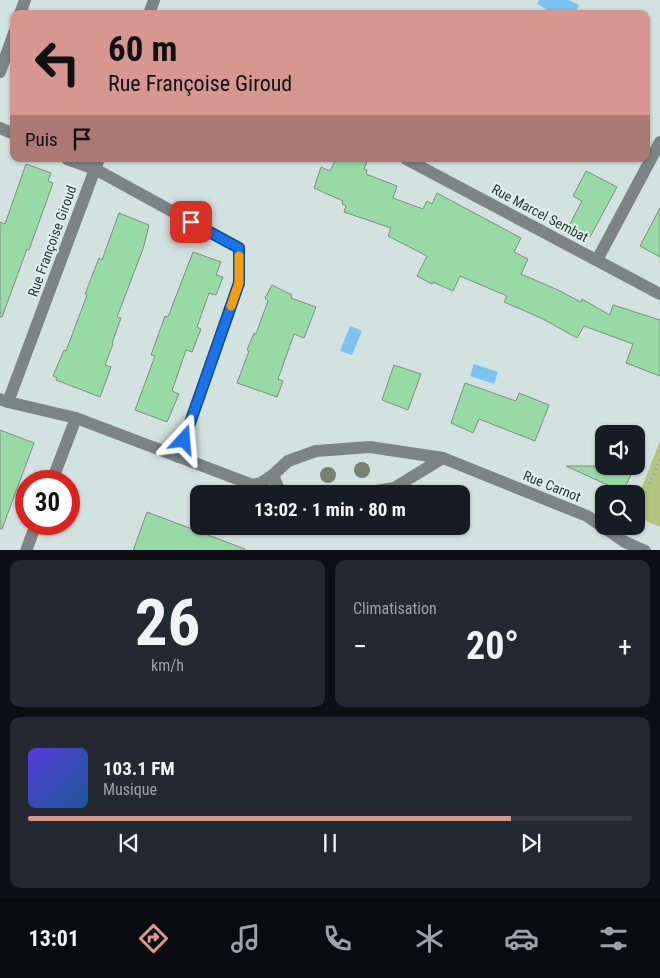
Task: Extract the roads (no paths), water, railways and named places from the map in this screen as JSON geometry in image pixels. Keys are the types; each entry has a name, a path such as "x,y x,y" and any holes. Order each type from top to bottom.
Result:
{"street":[{"path":"0,72 10,44"},
{"path":"650,161 660,142"},
{"name":"Rue Marcel Sembat","path":"412,162 660,294"},
{"path":"597,260 649,162"},
{"path":"97,164 239,248 239,283 178,457"},
{"name":"Rue Françoise Giroud","path":"4,400 97,164"},
{"name":"Rue Carnot","path":"4,400 76,418 253,485 261,484 288,461 316,451 370,447 443,458 587,516 625,542 645,550"},
{"path":"56,470 76,418"},
{"path":"399,485 443,458"},
{"path":"273,475 278,485"},
{"path":"26,550 32,535"}],"water":[{"path":"539,0 569,0 579,5 577,10 548,10 537,4"},
{"path":"350,326 362,331 352,355 340,351"},
{"path":"474,364 498,372 494,384 470,376"}]}
